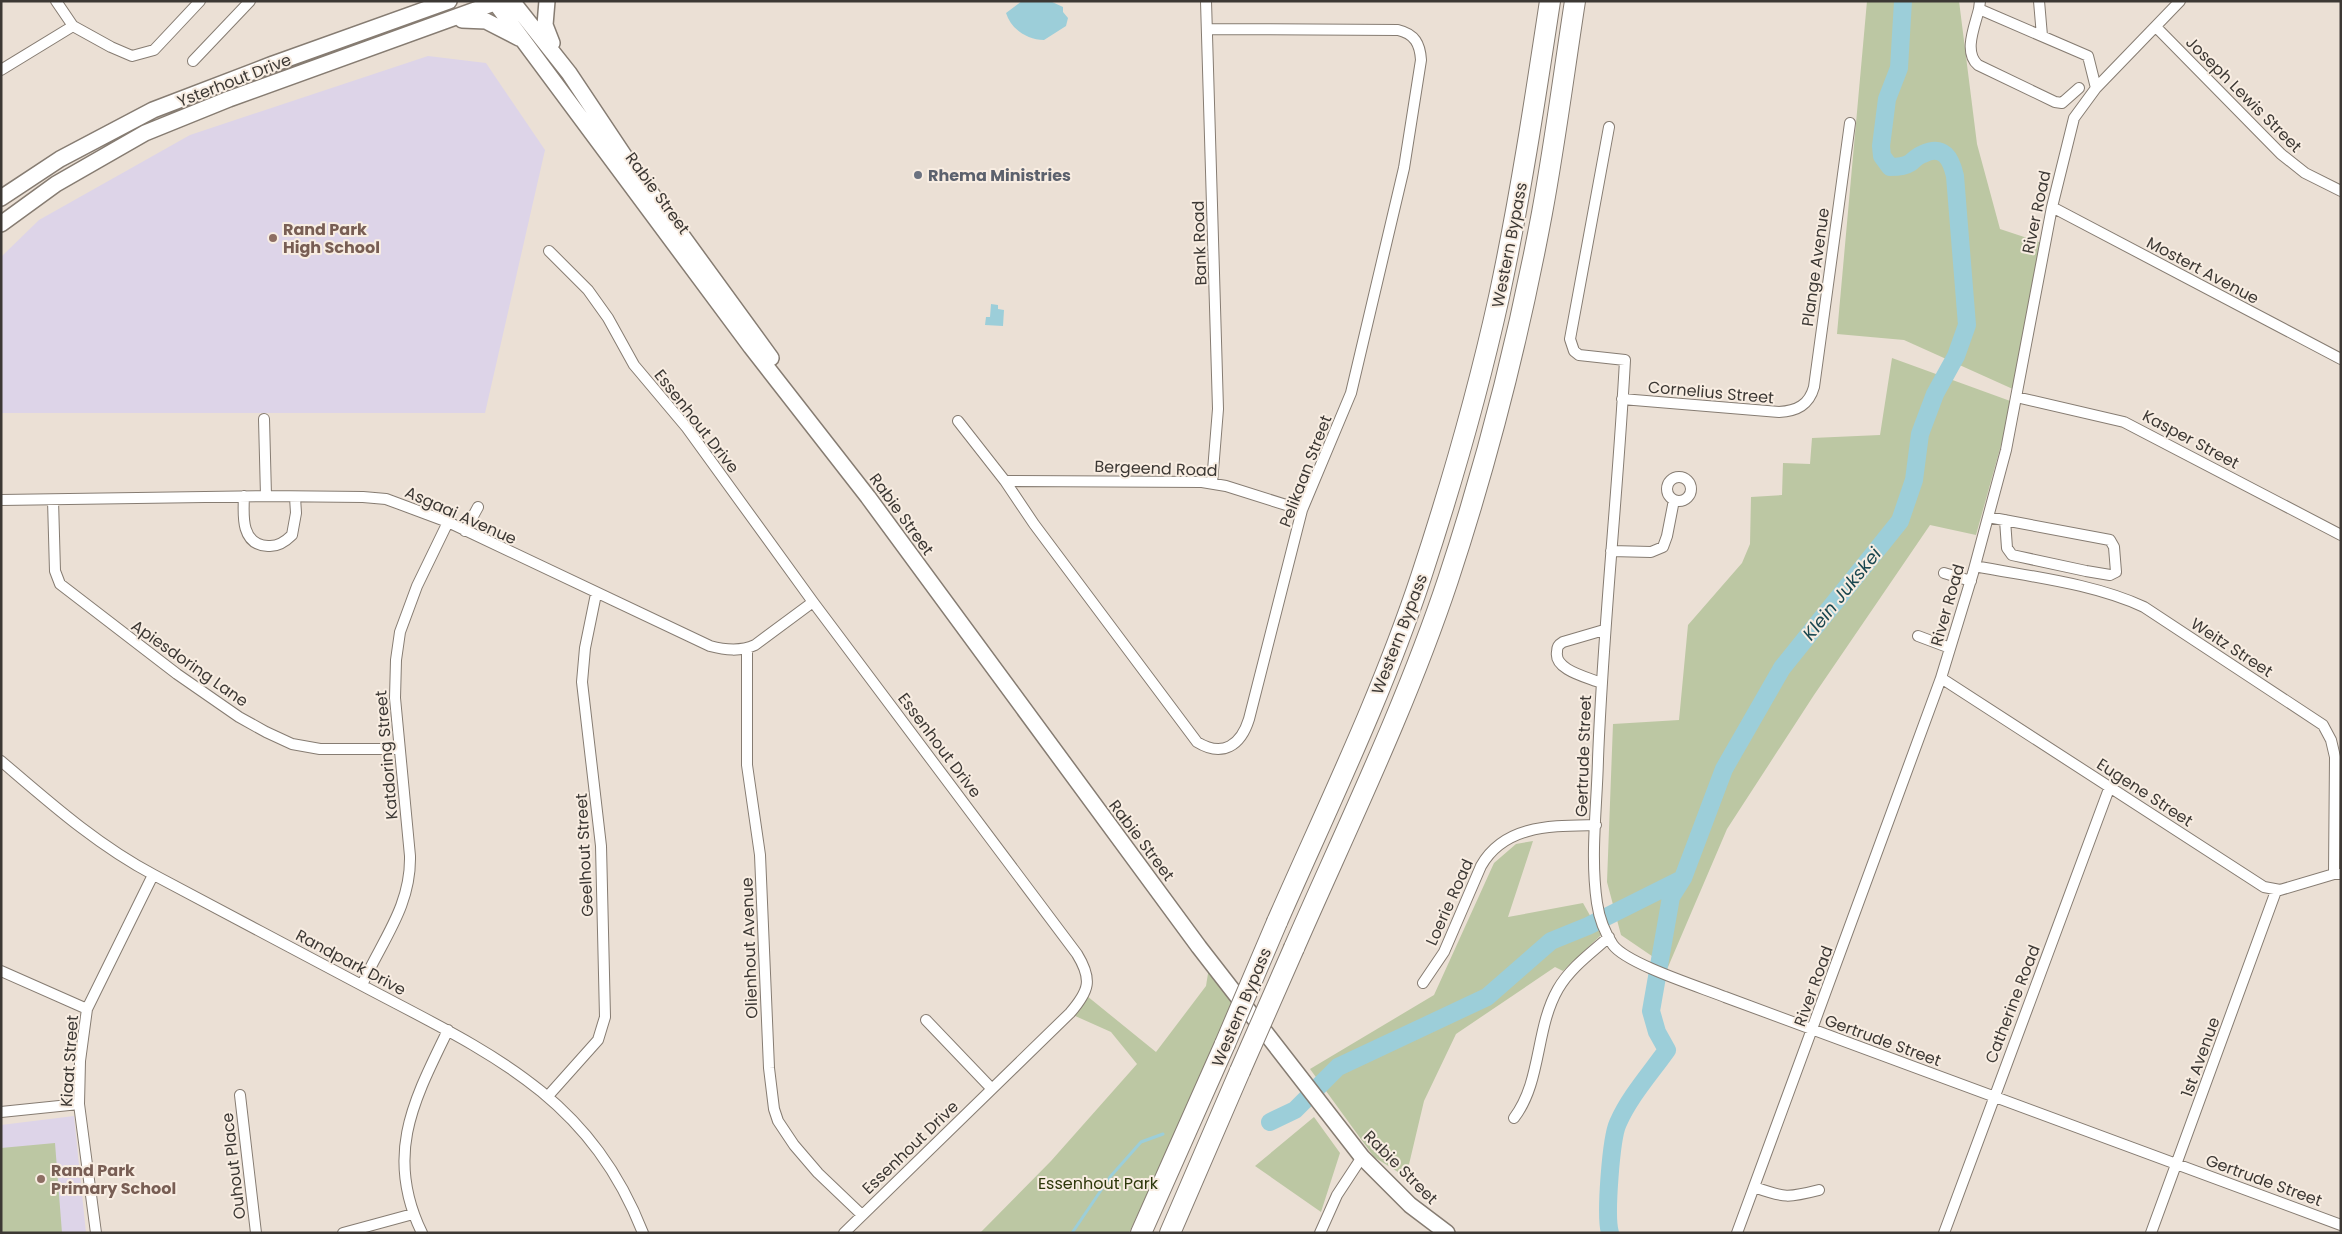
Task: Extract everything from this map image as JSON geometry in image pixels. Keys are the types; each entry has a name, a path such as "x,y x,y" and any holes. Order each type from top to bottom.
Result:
{"highway":[{"name":"Western Bypass","path":"1141,1233 1226,1044 1387,670 1420,579 1454,471 1480,379 1507,258 1550,1"},
{"name":"Western Bypass","path":"1170,1233 1408,688 1447,582 1480,477 1526,292 1542,213 1575,1"}],"street":[{"path":"56,1 73,26 112,48 132,56 154,50 200,1"},
{"path":"193,61 250,1"},
{"path":"415,14 429,1"},
{"name":"Ysterhout Drive","path":"1,198 60,158 153,110 273,64 449,1"},
{"name":"Rabie Street","path":"512,1 569,73 627,160 808,409 832,448"},
{"path":"547,1 544,16 546,31 569,73"},
{"name":"Bank Road","path":"1206,1 1218,409 1212,483"},
{"path":"2039,1 2042,36"},
{"name":"River Road","path":"1737,1233 1942,678 1971,581 2006,450 2052,208 2074,118 2096,88 2180,1"},
{"name":"Ysterhout Drive","path":"1,224 56,184 145,133 275,82 447,22 496,2"},
{"name":"Rabie Street","path":"496,2 751,347 832,448 1200,948 1362,1157 1410,1205 1447,1233"},
{"path":"2079,88 2062,103 2055,102 1973,61 1970,50 1979,5 2088,56 2096,88"},
{"path":"447,22 464,19 486,21 523,40"},
{"path":"1,70 73,26"},
{"name":"Joseph Lewis Street","path":"2156,27 2285,158 2305,172 2341,190"},
{"name":"Pelikaan Street","path":"958,421 1005,481 1034,524 1197,742 1212,749 1235,744 1245,731 1302,510 1346,409 1354,382 1407,152 1420,68 1419,48 1410,34 1389,29 1207,29"},
{"name":"Plange Avenue","path":"1798,409 1808,402 1814,388 1850,123"},
{"name":"Gertrude Street","path":"1609,127 1570,339 1574,351 1579,355 1625,360 1604,630 1596,825 1595,882 1600,916 1614,946 1625,956 1645,966 2341,1225"},
{"name":"Mostert Avenue","path":"2052,208 2341,359"},
{"name":"Essenhout Drive","path":"549,251 591,294 608,318 634,365 687,428 813,602 1077,954 1086,969 1088,985 1084,996 1076,1007 844,1233"},
{"name":"Kasper Street","path":"2016,397 2124,422 2341,535"},
{"name":"Cornelius Street","path":"1622,400 1779,412 1798,409"},
{"path":"264,419 266,496"},
{"name":"Bergeend Road","path":"1005,481 1212,483 1302,510"},
{"path":"244,496 244,522 250,540 258,545 269,546 278,545 292,535 296,513 295,497"},
{"name":"Asgaai Avenue","path":"1,500 266,496 363,497 386,500 448,522 596,594 722,650 747,648 767,637 813,602"},
{"name":"Apiesdoring Lane","path":"53,500 55,572 60,584 177,674 239,717 292,744 334,751 399,750"},
{"path":"1610,551 1651,552 1663,547 1668,536 1674,500"},
{"path":"466,531 478,507"},
{"path":"1988,517 2005,520 2110,540 2114,547 2116,572 2110,575 2012,555 2007,548 2005,520"},
{"name":"Katdoring Street","path":"362,985 402,905 409,880 410,856 399,750 395,683 400,632 420,578 448,522"},
{"name":"Weitz Street","path":"1975,566 2101,591 2135,603 2323,725 2331,740 2335,757 2337,874"},
{"path":"1944,573 1971,581"},
{"name":"Geelhout Street","path":"548,1096 598,1040 606,1018 601,846 582,682 585,648 596,594"},
{"name":"Gertrude Street","path":"1601,683 1564,668 1557,661 1556,656 1558,646 1562,642 1604,630"},
{"path":"1918,636 1950,648"},
{"name":"Olienhout Avenue","path":"747,648 747,765 760,855 769,1068 774,1109 778,1120 794,1145 818,1172 862,1215"},
{"name":"Eugene Street","path":"1942,678 2264,887 2276,891"},
{"name":"Randpark Drive","path":"1,760 66,817 153,875 448,1030 501,1060 548,1096 580,1128 611,1170 632,1209 642,1233"},
{"name":"Catherine Road","path":"1944,1233 2110,786"},
{"name":"Loerie Road","path":"1423,983 1444,952 1488,854 1506,839 1517,833 1562,826 1596,825"},
{"path":"2276,891 2337,874"},
{"name":"Kiaat Street","path":"96,1233 79,1104 80,1061 87,1009 153,875"},
{"name":"1st Avenue","path":"2151,1233 2276,891"},
{"path":"1514,1118 1529,1094 1550,1006 1557,990 1568,974 1607,933"},
{"path":"1,971 87,1009"},
{"path":"926,1020 992,1089"},
{"path":"422,1233 413,1214 404,1170 407,1127 418,1091 448,1030"},
{"name":"Ouhout Place","path":"240,1095 256,1233"},
{"path":"1,1112 79,1104"},
{"path":"1320,1233 1337,1195 1362,1157"},
{"path":"1754,1187 1777,1195 1792,1197 1819,1190"},
{"path":"343,1233 413,1214"}],"shaded area":[{"name":"Rand Park High School","path":"428,56 486,63 545,150 485,413 1,413 1,257 39,220 190,135"},
{"name":"Rand Park Primary School","path":"74,1116 86,1233 1,1233 1,1125"}],"green space":[{"path":"1867,1 1959,1 1977,144 2000,229 2042,243 2015,390 1904,340 1837,334"},
{"path":"1892,358 2013,402 1976,535 1930,525 1814,695 1727,829 1668,967 1621,935 1607,882 1613,724 1679,720 1688,625 1742,563 1750,544 1751,497 1782,495 1783,463 1810,464 1812,438 1880,435"},
{"path":"1533,841 1508,917 1583,903 1601,935 1563,971 1555,967 1456,1034 1424,1101 1406,1177 1374,1157 1310,1069 1434,995 1494,863 1516,844"},
{"name":"Essenhout Park","path":"1210,961 1240,993 1129,1233 980,1233 1051,1161 1137,1064 1111,1032 1073,1015 1087,996 1156,1052 1206,986"},
{"path":"1314,1117 1340,1153 1321,1212 1255,1166"},
{"path":"55,1143 62,1233 1,1233 1,1148"}],"water":[{"path":"1022,1 1050,1 1063,7 1063,12 1068,18 1066,26 1044,40 1026,36 1016,29 1006,13"},
{"path":"991,304 998,305 998,309 1004,310 1003,326 985,325 986,317 990,317"}],"waterway":[{"name":"Klein Jukskei","path":"1610,1233 1608,1211 1615,1131 1634,1094 1667,1050 1657,1032 1651,1011 1671,897 1683,878 1724,769 1782,668 1900,521 1914,480 1920,434 1935,394 1956,356 1967,325 1955,176 1949,159 1941,152 1930,151 1908,164 1890,167 1882,156 1881,146 1887,99 1899,68 1903,1"},
{"path":"1270,1122 1295,1110 1338,1067 1487,997 1551,941 1588,926 1682,879"},
{"path":"1072,1233 1110,1177 1141,1142 1163,1134"}],"place":[{"name":"Rhema Ministries","path":"918,175"},
{"name":"Rand Park High School","path":"273,238"},
{"name":"Rand Park Primary School","path":"41,1179"}]}
